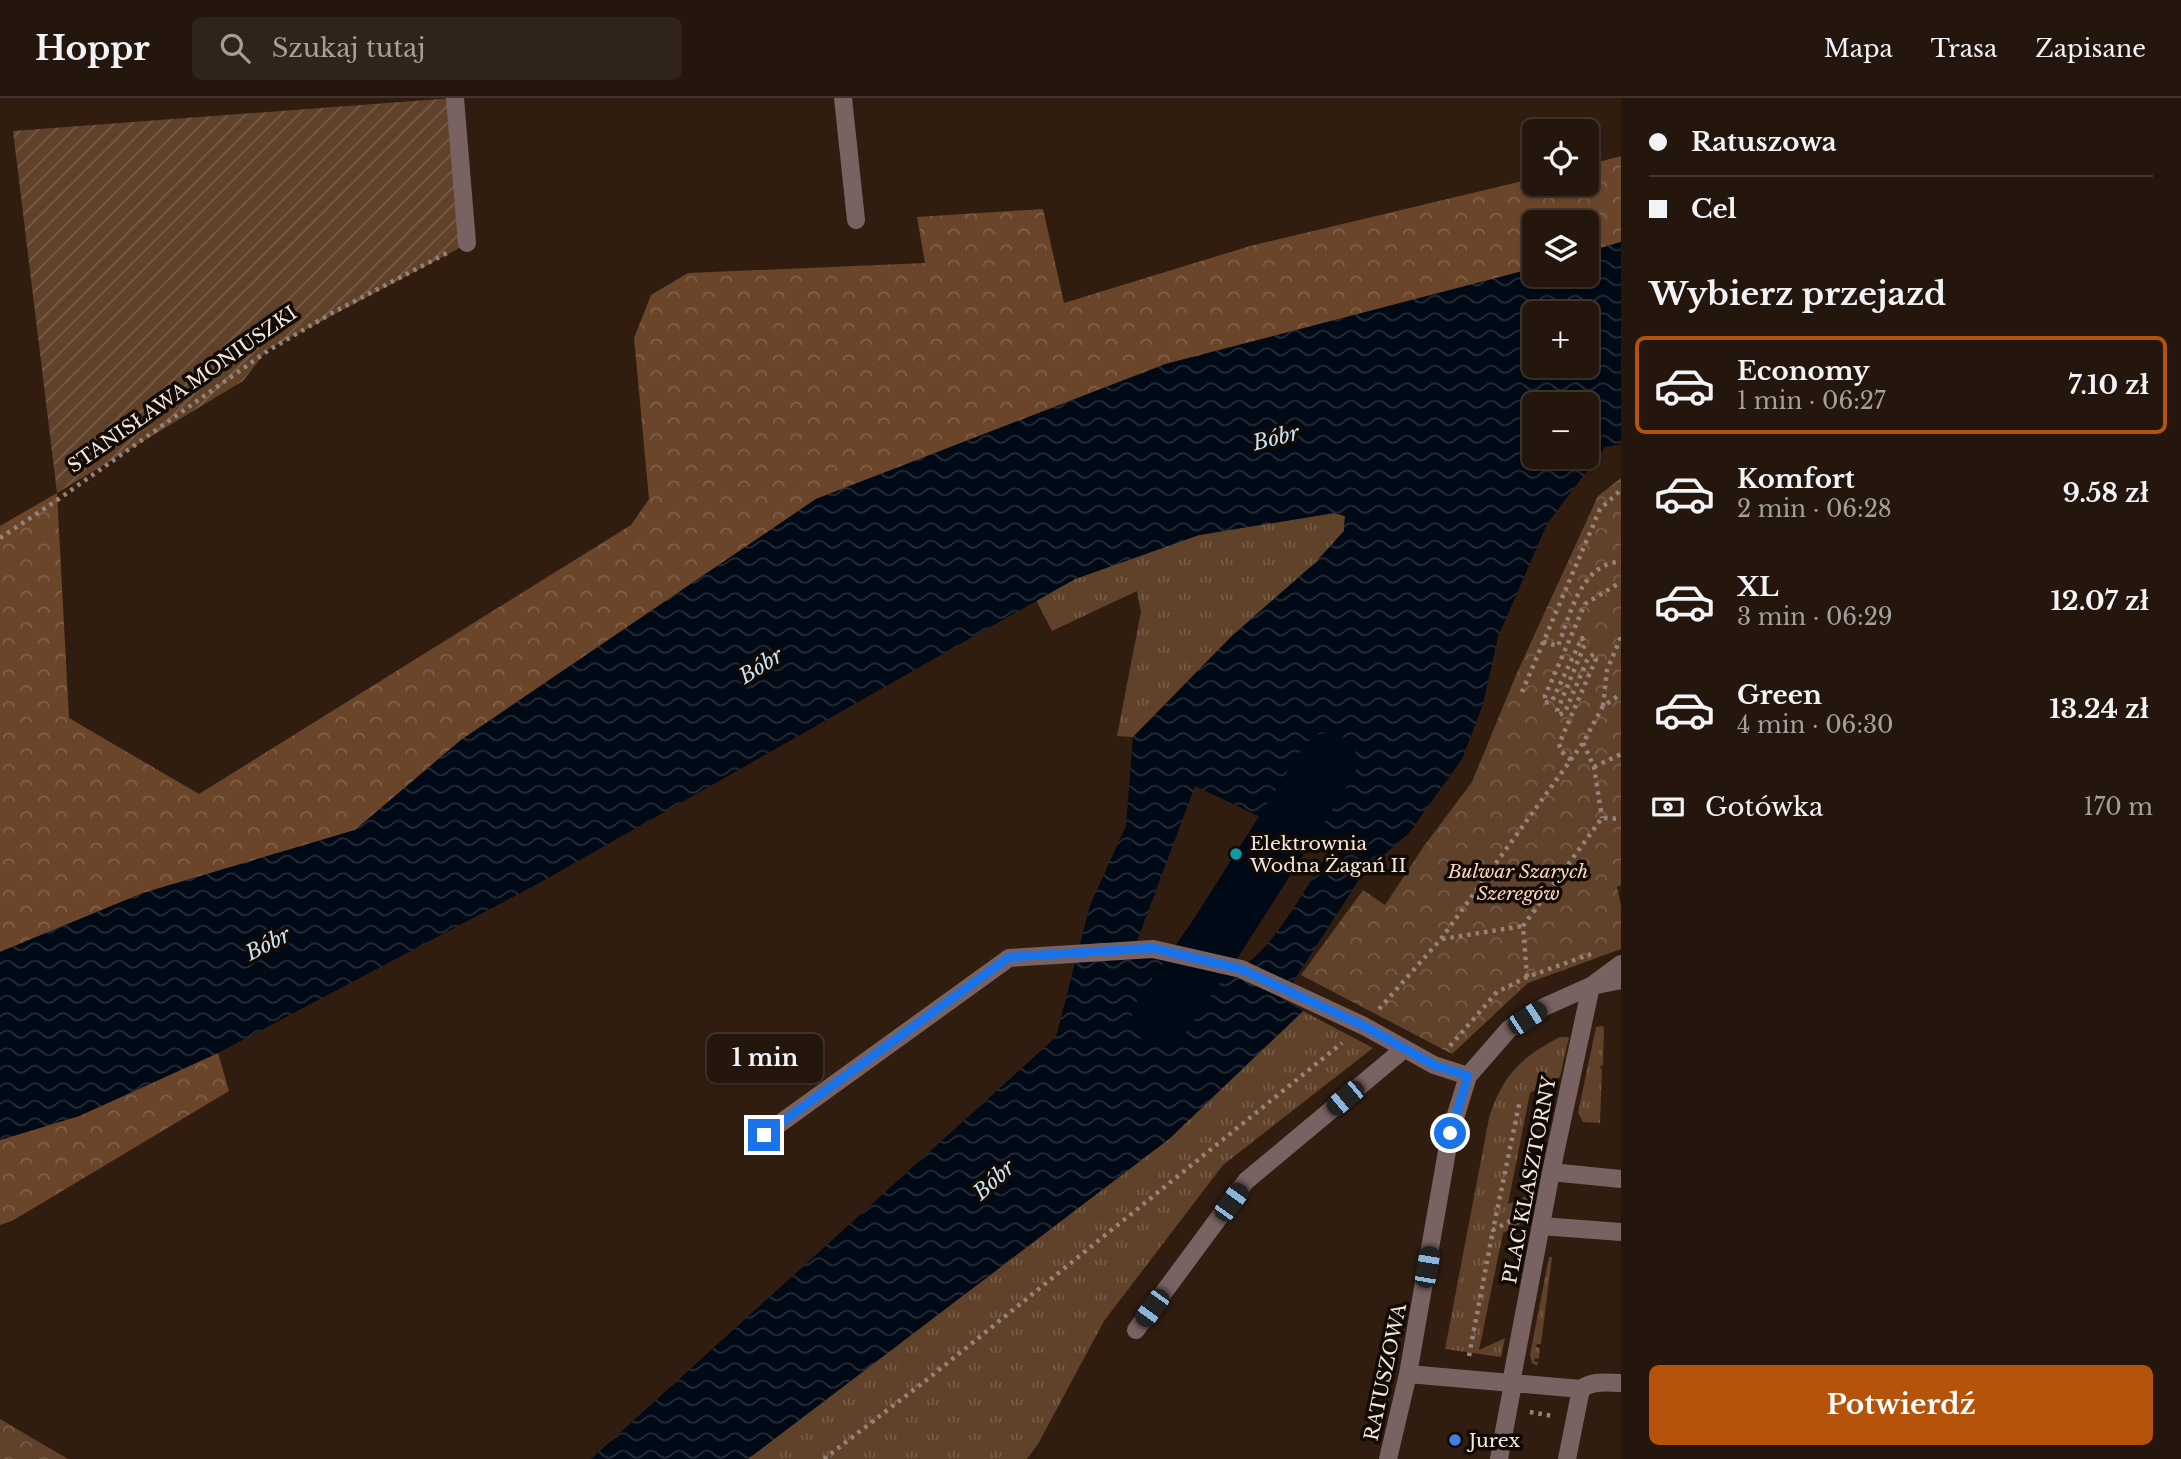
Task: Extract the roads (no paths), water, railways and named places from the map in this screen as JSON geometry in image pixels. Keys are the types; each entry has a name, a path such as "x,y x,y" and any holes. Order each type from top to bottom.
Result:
{"street":[{"path":"455,98 467,243"},
{"path":"843,98 856,220"},
{"path":"764,1135 1009,957 1153,948 1241,969 1364,1026 1434,1065 1468,1076"},
{"name":"RATUSZOWA","path":"1388,1459 1408,1374 1450,1133 1468,1076 1509,1029 1544,1007 1591,986 1621,964"},
{"name":"RATUSZOWA","path":"1591,986 1621,980"},
{"name":"PLAC KLASZTORNY","path":"1499,1459 1551,1172 1591,986"},
{"path":"1136,1330 1246,1181 1404,1049"},
{"path":"1551,1172 1621,1179"},
{"path":"1541,1226 1621,1232"},
{"path":"1408,1374 1581,1389"},
{"path":"1567,1459 1581,1389 1587,1384 1599,1382 1621,1383"}],"water":[{"path":"1621,242 1621,444 1605,447 1599,455 1599,392 1522,392 1522,469 1588,469 1547,524 1498,637 1483,704 1462,759 1409,833 1364,872 1282,999 1303,1011 1169,1139 748,1459 591,1459 1056,1037 1090,905 1126,826 1133,737 1232,636 1315,563 1344,531 1345,516 1334,513 1199,535 1075,579 541,882 218,1053 79,1116 0,1140 0,952 143,893 355,830 461,740 816,499 1166,364 1522,271 1522,287 1599,287 1599,248","holes":["1195,786 1330,850 1279,930 1267,945 1241,968 1137,941"]}],"waterway":[{"name":"Bóbr","path":"1161,1017 1216,938 1328,762"}],"place":[{"name":"Elektrownia Wodna Żagań II","path":"1236,854"},
{"name":"Jurex","path":"1455,1440"}],"park label":[{"name":"Bulwar Szarych Szeregów","path":"1518,882"}]}
